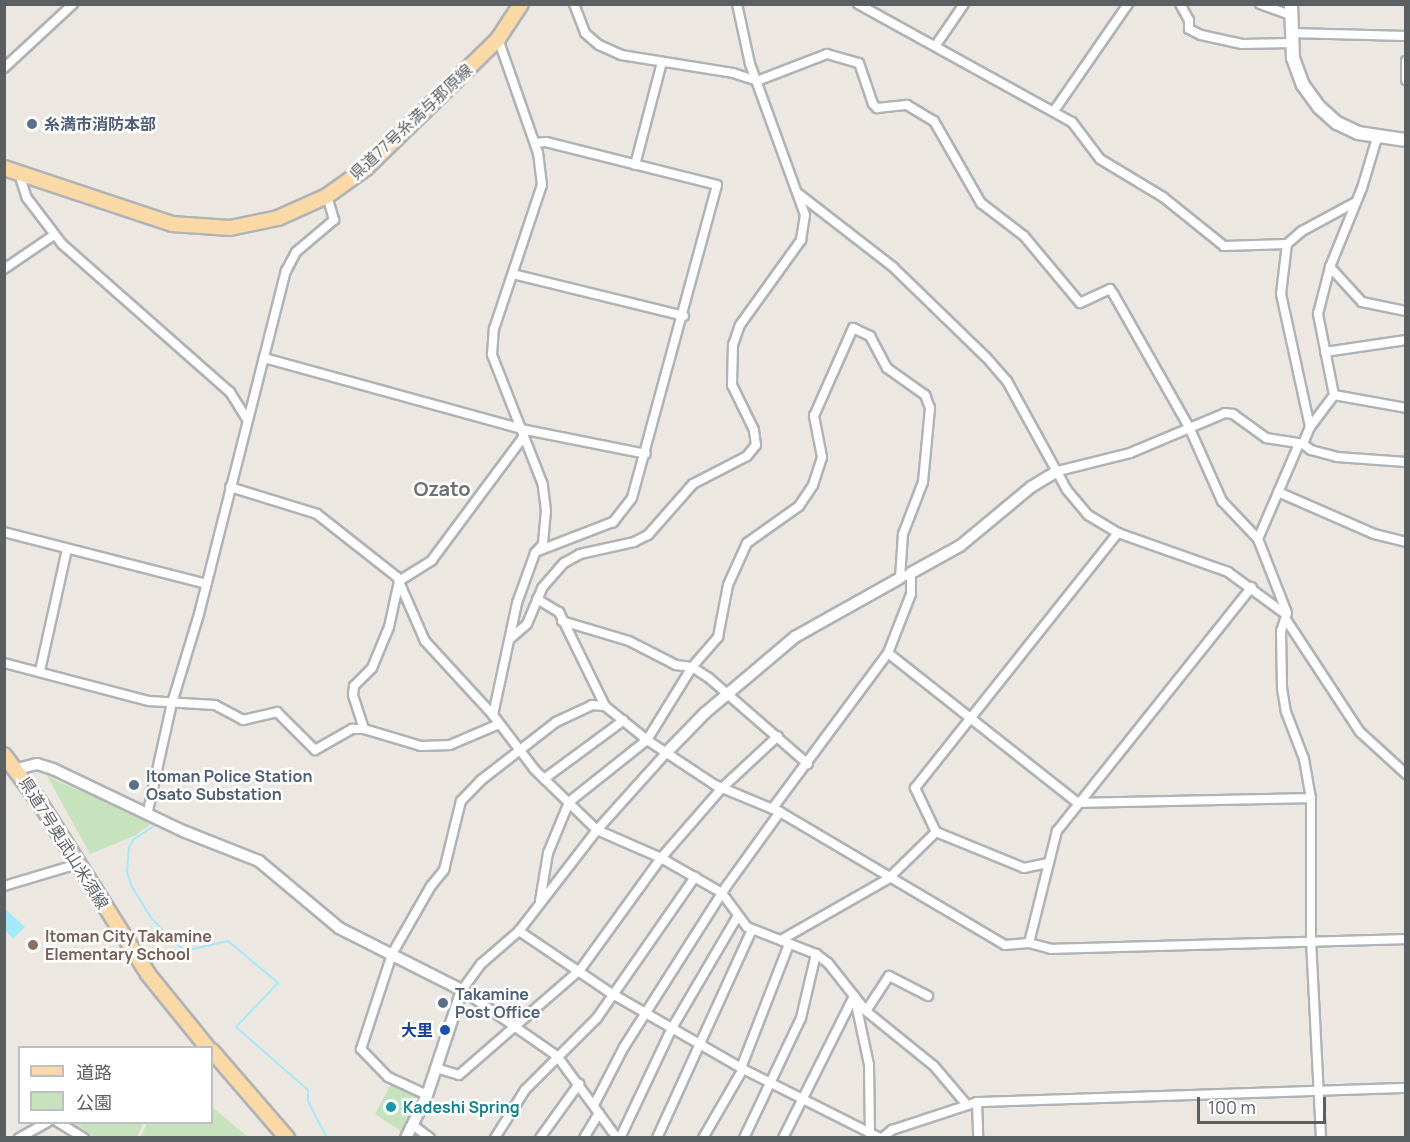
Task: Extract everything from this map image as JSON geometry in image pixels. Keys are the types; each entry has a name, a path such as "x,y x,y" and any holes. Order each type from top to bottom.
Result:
{"main road":[{"name":"県道77号糸満与那原線","path":"4,168 159,220 196,228 262,223 327,196 366,168 498,39 521,4"},
{"path":"1291,10 1291,38 1299,76 1319,107 1337,123 1377,138 1406,140"},
{"name":"県道7号奥武山米須線","path":"4,755 17,769 148,974 207,1046"},
{"path":"213,1052 287,1137"}],"street":[{"path":"4,68 73,4"},
{"path":"574,4 585,33 599,45 621,55 733,73 757,81 826,54 859,63 877,108 907,105 934,121 981,203 1024,236 1080,303 1110,290 1114,295 1189,427 1222,501 1258,539 1287,617 1360,732 1406,774"},
{"path":"511,638 527,624 537,599 552,574 571,557 634,542 648,535 693,484 753,450 754,430 732,385 733,345 740,325 801,240 806,215 757,81 736,4"},
{"path":"858,4 902,31 936,45 1072,122 1100,159 1163,197 1211,239 1238,248 1287,244 1302,231 1354,203"},
{"path":"936,45 964,4"},
{"path":"1054,111 1128,4"},
{"path":"1180,4 1189,20 1189,29 1202,35 1242,45 1291,38 1406,36"},
{"path":"1260,4 1291,10"},
{"path":"493,715 517,603 535,553 543,544 546,502 492,355 494,330 542,185 535,143 498,39"},
{"path":"1406,61 1406,80"},
{"path":"635,165 663,62"},
{"path":"1258,539 1310,427 1334,395 1318,314 1330,267 1362,188 1377,138"},
{"path":"535,143 546,142 717,186 646,454 624,512 590,533 535,553"},
{"path":"19,174 27,198 54,235 230,392 246,418"},
{"path":"799,194 893,267 986,357 1007,381 1058,471 1089,515 1118,532 1214,566 1252,587 1287,617"},
{"path":"148,811 172,702 206,585 246,418 290,261 334,220 327,196"},
{"path":"4,269 54,235"},
{"path":"1287,244 1282,308 1310,427"},
{"path":"1330,267 1362,302 1406,311"},
{"path":"513,274 684,316"},
{"path":"540,904 548,853 569,802 647,740 692,668 718,637 728,585 747,543 799,506 813,485 822,457 814,416 853,328 870,336 887,368 926,395 930,408 928,454 923,482 903,534 900,578"},
{"path":"1325,352 1406,340"},
{"path":"264,358 522,432 646,454"},
{"path":"1334,395 1406,408"},
{"path":"406,1137 414,1126 427,1095 462,990 481,964 519,931 597,830 668,751 726,695 808,628 960,546 1031,487 1058,471 1130,453 1189,427 1233,414 1266,438 1301,445 1336,457 1406,462"},
{"path":"364,729 354,686 372,668 389,627 399,581 432,560 522,432"},
{"path":"230,487 318,514 399,581 425,642 493,715 544,779 597,830 661,858 722,893 737,917 752,930 816,954 866,1011 934,1066 967,1105"},
{"path":"1278,492 1374,534 1406,542"},
{"path":"4,532 206,585"},
{"path":"1048,863 1024,868 936,832 915,788 1118,532"},
{"path":"40,671 67,549"},
{"path":"594,1105 624,1047 649,1014 722,893 776,810 888,652 911,594 911,573"},
{"path":"1029,943 1057,831 1252,587"},
{"path":"537,599 546,602 562,621 605,706 647,740 668,751 722,788 776,810 888,879 1005,945 1029,943 1051,949 1406,939"},
{"path":"1287,617 1281,631 1282,688 1286,712 1304,759 1311,798 1311,940 1321,1137"},
{"path":"562,621 629,642 676,665 692,668 778,736 808,764"},
{"path":"888,652 1078,803 1311,798"},
{"path":"4,663 149,701 215,705 243,720 277,712 315,750 352,729 364,729 430,746 450,745 500,724"},
{"path":"427,1095 388,1077 361,1051 392,954 431,886 444,870 461,801 480,781 574,712 592,705 605,706"},
{"path":"544,779 624,720"},
{"path":"436,1068 459,1074 518,1026 580,970 661,858 722,788 778,736"},
{"path":"17,769 37,764 45,766 148,811 183,831 259,861 339,928 462,990 518,1026 557,1056 619,1137 672,1028 737,917"},
{"path":"703,1137 742,1069 785,942 888,879 936,832"},
{"path":"4,886 78,864"},
{"path":"495,1137 525,1090 597,1018 612,993 695,877"},
{"path":"657,1137 702,1045 752,930"},
{"path":"519,931 612,993 742,1069 870,1136 881,1137 892,1130 977,1102 1406,1088"},
{"path":"744,1137 767,1083 801,1017 816,954"},
{"path":"866,1011 889,976 928,996"},
{"path":"783,1137 800,1099 854,996"},
{"path":"854,996 869,1065 870,1136"},
{"path":"540,1137 579,1084"},
{"path":"977,1102 978,1137"},
{"path":"584,1137 600,1113"},
{"path":"19,1137 44,1124"},
{"path":"61,1124 84,1137"},
{"path":"414,1126 430,1137"}],"green space":[{"path":"46,774 59,782 155,821 134,836 90,854"},
{"path":"391,1084 419,1097 402,1132 375,1114"},
{"path":"213,1108 248,1137 141,1137 147,1124 213,1124"},
{"path":"76,1124 143,1124 137,1138 94,1137"}],"water":[{"path":"4,908 25,927 13,939 5,930"}],"waterway":[{"path":"158,823 133,840 129,848 127,872 132,887 151,918 184,951 228,941 278,983 236,1027 308,1090 308,1101 327,1138"}],"place":[{"name":"糸満市消防本部","path":"32,124"},
{"name":"Itoman Police Station Osato Substation","path":"134,785"},
{"name":"Itoman City Takamine Elementary School","path":"33,945"},
{"name":"Takamine Post Office","path":"443,1003"},
{"name":"大里","path":"445,1030"},
{"name":"Kadeshi Spring","path":"391,1107"}],"district":[{"name":"Ozato","path":"442,488"}]}
